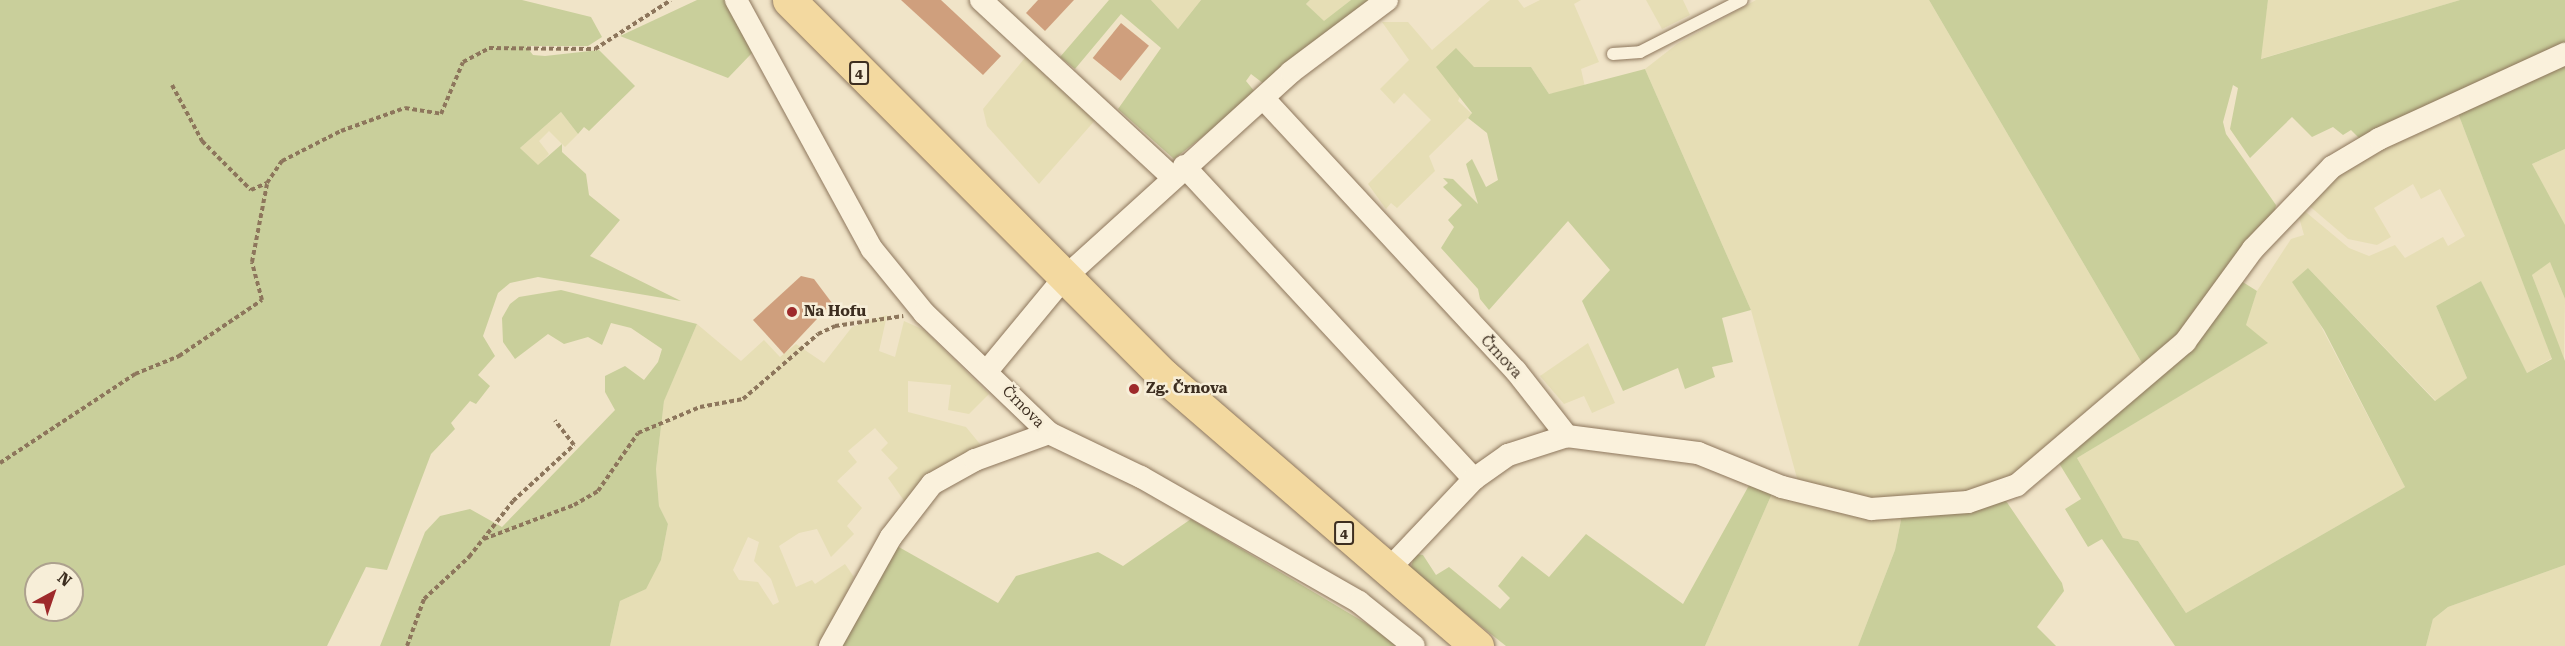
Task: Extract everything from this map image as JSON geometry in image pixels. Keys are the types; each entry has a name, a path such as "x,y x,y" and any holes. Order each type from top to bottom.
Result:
{"main road":[{"name":"4","path":"789,0 1063,279 1387,571 1477,646"}],"street":[{"name":"Črnova","path":"736,0 872,249 924,313 1049,433 975,460 932,484 891,537 830,646"},
{"path":"987,371 1063,279 1179,172 1264,99 1388,0"},
{"path":"995,4 1179,172 1474,478"},
{"path":"1387,571 1474,478 1508,455 1567,436 1698,453 1782,487 1871,508 1968,502 2017,485 2186,342 2253,249 2332,167 2379,139 2565,54"},
{"name":"Črnova","path":"1264,99 1516,371 1567,436"},
{"path":"1049,433 1141,477 1359,602 1414,646"}],"lane":[{"path":"1613,54 1640,52 1742,0"}],"path":[{"path":"0,463 135,374 179,356 262,300 252,262 267,183 282,161 341,131 405,108 441,114 463,62 489,48 594,49 671,0"},
{"path":"172,85 202,141 251,190 267,183"},
{"path":"484,538 574,505 598,491 638,433 700,407 743,399 818,334 835,326 924,313"},
{"path":"407,646 424,599 484,538 513,501 574,445 555,421"}],"shaded area":[{"path":"1151,0 1201,0 1178,29"},
{"path":"1310,0 1351,0 1324,22 1306,4"},
{"path":"1490,0 1518,0 1524,8 1540,0 1581,0 1574,4 1599,62 1581,69 1585,87 1549,94 1531,67 1474,67 1458,101 1472,114 1429,156 1435,171 1397,208 1391,203 1386,209 1368,184 1431,120 1404,93 1394,104 1380,89 1409,60 1382,22 1408,22 1432,50"},
{"path":"1646,0 1683,0 1690,15 1662,29"},
{"path":"1756,0 1929,0 2149,375 2042,462 1981,491 1879,502 1798,482 1751,310 1645,69 1677,44"},
{"path":"2268,0 2460,0 2260,59"},
{"path":"1028,54 1097,118 1039,184 987,126 983,109"},
{"path":"2456,108 2552,358 2527,373 2481,281 2436,306 2467,378 2436,401 2308,268 2314,313 2405,487 2186,613 2138,541 2123,538 2077,458 2267,343 2245,325 2257,291 2291,239 2304,235 2297,210 2301,208 2349,248 2369,256 2395,245 2405,258 2443,237 2448,246 2465,236 2440,189 2421,199 2413,184 2374,208 2391,237 2377,245 2348,239 2306,203 2320,184"},
{"path":"561,112 578,134 565,147 549,131 539,141 549,154 538,166 520,148"},
{"path":"2565,149 2565,225 2563,226 2532,164"},
{"path":"2550,261 2565,299 2564,361 2532,275"},
{"path":"887,315 879,351 895,357 904,321 924,330 989,394 969,414 948,410 951,385 908,381 908,412 966,427 984,449 905,502 888,478 898,468 881,450 888,443 875,428 848,451 857,462 837,481 862,508 847,526 854,534 831,557 817,529 799,533 779,546 796,587 812,580 815,584 845,564 854,577 823,646 610,646 620,601 645,589 661,560 668,524 659,506 656,469 664,400 697,324 741,361 764,340 780,357 796,344 824,363 852,327","holes":["748,537 759,542 754,561 771,579 779,602 773,605 758,582 739,580 733,570"]},
{"path":"1588,343 1615,403 1592,413 1584,396 1564,404 1540,376"},
{"path":"1774,489 1902,515 1895,550 1858,646 1705,646"},
{"path":"2565,565 2565,646 2426,646 2433,619 2448,607"}],"green space":[{"path":"0,0 522,0 591,17 602,37 588,46 526,46 533,55 545,56 599,50 635,86 589,131 584,127 578,134 561,112 520,148 538,165 562,144 562,152 586,174 589,195 620,220 590,256 681,301 538,277 510,283 498,293 483,336 495,356 478,375 490,386 476,404 470,401 451,423 455,429 431,454 387,570 366,567 327,646 0,646"},
{"path":"697,0 726,0 752,53 728,78 620,36"},
{"path":"1109,0 1151,0 1178,29 1201,0 1310,0 1306,4 1324,21 1351,0 1373,0 1264,84 1251,74 1246,81 1255,92 1251,99 1174,159 1118,109 1161,48 1121,14 1075,69 1060,57"},
{"path":"1929,0 2268,0 2261,59 2460,0 2565,0 2565,48 2363,142 2351,130 2343,135 2333,127 2312,137 2292,117 2250,158 2230,129 2238,88 2233,85 2223,122 2226,134 2276,205 2274,214 2149,375"},
{"path":"1456,48 1474,67 1531,67 1549,94 1645,69 1751,310 1722,318 1733,362 1712,367 1715,377 1685,389 1678,368 1623,391 1582,301 1610,270 1568,221 1489,310 1480,299 1478,289 1441,248 1454,227 1448,220 1462,205 1443,187 1448,183 1443,178 1453,179 1478,204 1466,164 1472,159 1486,187 1498,180 1487,133 1468,118 1472,113 1436,67"},
{"path":"2565,59 2565,149 2532,164 2565,225 2565,299 2550,262 2532,275 2565,361 2565,565 2448,607 2433,619 2426,646 2175,646 2102,539 2088,547 2065,509 2081,499 2057,460 2238,279 2257,291 2246,325 2268,343 2077,458 2123,538 2138,541 2186,613 2405,487 2324,330 2292,282 2308,268 2435,401 2467,378 2436,306 2481,281 2527,373 2552,359 2456,108"},
{"path":"561,290 697,324 664,401 656,469 659,506 668,524 661,560 646,589 620,601 610,646 380,646 425,532 440,516 470,509 502,527 615,410 605,392 605,376 625,366 644,380 658,362 662,349 631,328 611,323 602,345 588,337 564,344 548,334 515,359 503,342 502,318 510,304 519,297"},
{"path":"1752,480 1774,489 1705,646 1506,646 1410,570 1415,554 1423,555 1436,575 1449,567 1500,609 1510,598 1498,586 1522,556 1549,577 1586,534 1683,604"},
{"path":"2004,498 2062,583 2064,591 2037,627 2056,646 1858,646 1895,550 1902,515"},
{"path":"1191,519 1404,646 834,646 897,546 998,603 1016,576 1098,552 1123,566"}],"building":[{"path":"901,0 941,0 1001,56 983,75"},
{"path":"1038,0 1074,0 1045,31 1026,13"},
{"path":"1121,23 1149,46 1121,81 1093,58"},
{"name":"Na Hofu","path":"801,276 814,279 832,303 784,354 753,320"}],"place":[{"name":"Na Hofu","path":"792,312"},
{"name":"Zg. Črnova","path":"1134,389"}]}
